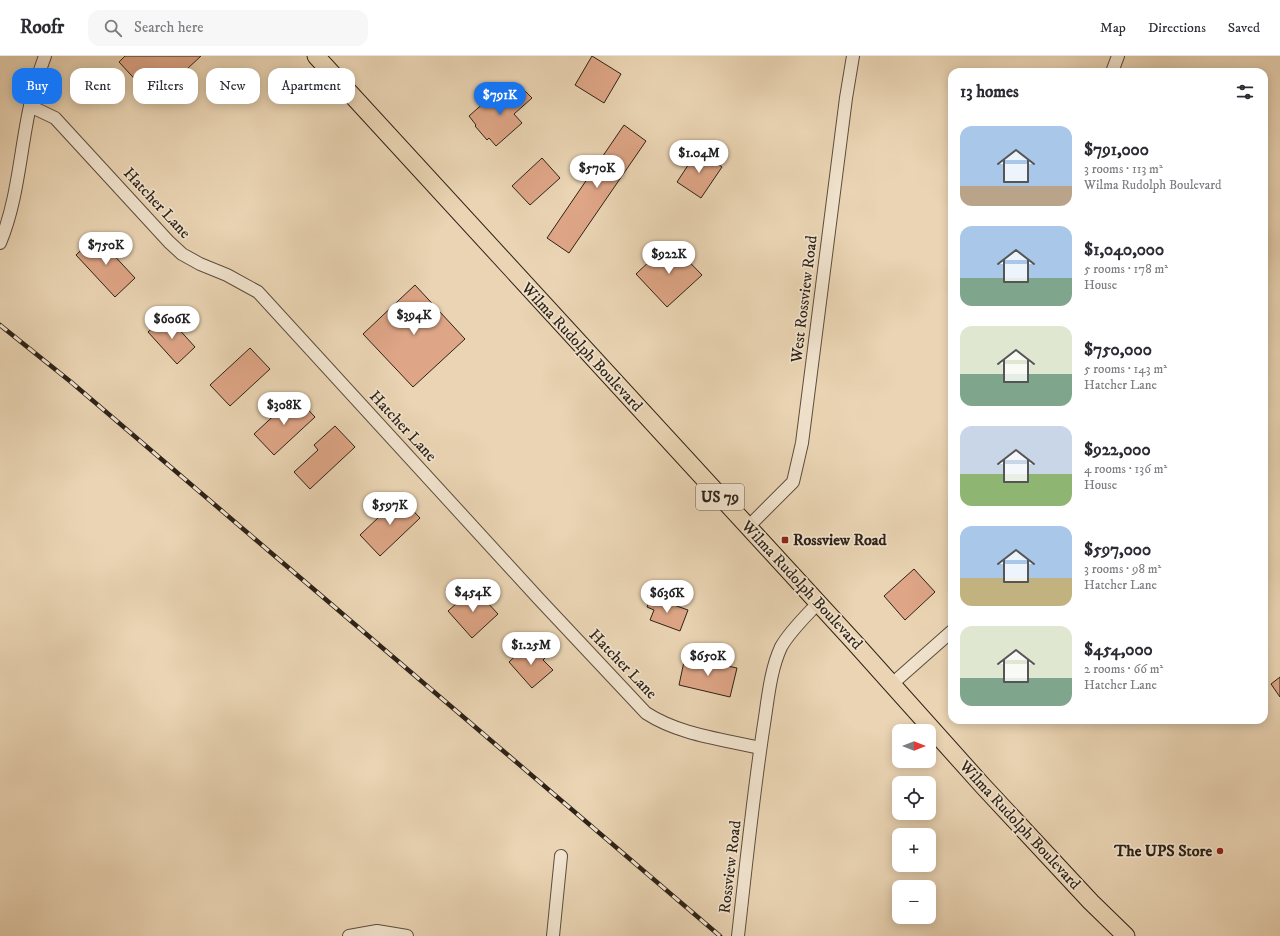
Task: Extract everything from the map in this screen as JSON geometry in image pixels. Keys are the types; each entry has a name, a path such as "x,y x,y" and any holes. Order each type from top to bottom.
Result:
{"highway":[{"name":"Wilma Rudolph Boulevard","path":"316,56 1094,905 1126,936"}],"street":[{"path":"0,243 12,206 30,106 45,56"},
{"name":"West Rossview Road","path":"748,527 793,482 803,433 844,114 853,56"},
{"path":"1114,68 1118,56"},
{"name":"Hatcher Lane","path":"30,106 55,118 169,242 182,254 200,264 227,275 258,292 539,599 646,713 658,721 694,734 760,748"},
{"name":"Rossview Road","path":"738,936 760,748 774,667 781,647 801,621 818,603"},
{"path":"892,684 948,635"},
{"path":"553,936 561,856"},
{"path":"350,936 377,931 407,936"}],"building":[{"path":"125,56 201,56 188,68 133,68 133,77 119,62"},
{"path":"592,56 621,74 604,103 575,85"},
{"path":"520,86 532,98 514,114 522,123 496,146 489,138 487,140 469,116 495,93 503,102"},
{"path":"624,125 646,141 569,253 547,238"},
{"path":"698,150 722,167 701,198 677,182"},
{"path":"542,158 560,178 530,205 512,186"},
{"path":"96,236 135,278 115,297 76,255"},
{"path":"670,242 702,275 667,307 636,274"},
{"path":"415,285 465,339 413,387 363,334"},
{"path":"166,315 195,347 177,364 148,332"},
{"path":"250,348 270,369 230,406 210,385"},
{"path":"295,396 315,417 274,455 254,434"},
{"path":"335,426 355,447 310,489 294,472 318,450 314,445"},
{"path":"400,497 420,518 380,556 360,535"},
{"path":"914,569 935,592 905,620 884,596"},
{"path":"474,588 498,614 472,638 448,611"},
{"path":"651,597 688,610 680,631 650,620 654,610 647,607"},
{"path":"529,643 539,654 541,653 545,658 543,660 553,670 532,688 509,662"},
{"path":"685,657 737,668 730,697 679,685"},
{"path":"1280,677 1280,697 1271,684"}],"railway":[{"path":"0,325 71,382 720,936"}],"place":[{"name":"Rossview Road","path":"785,540"},
{"name":"The UPS Store","path":"1220,851"}]}
